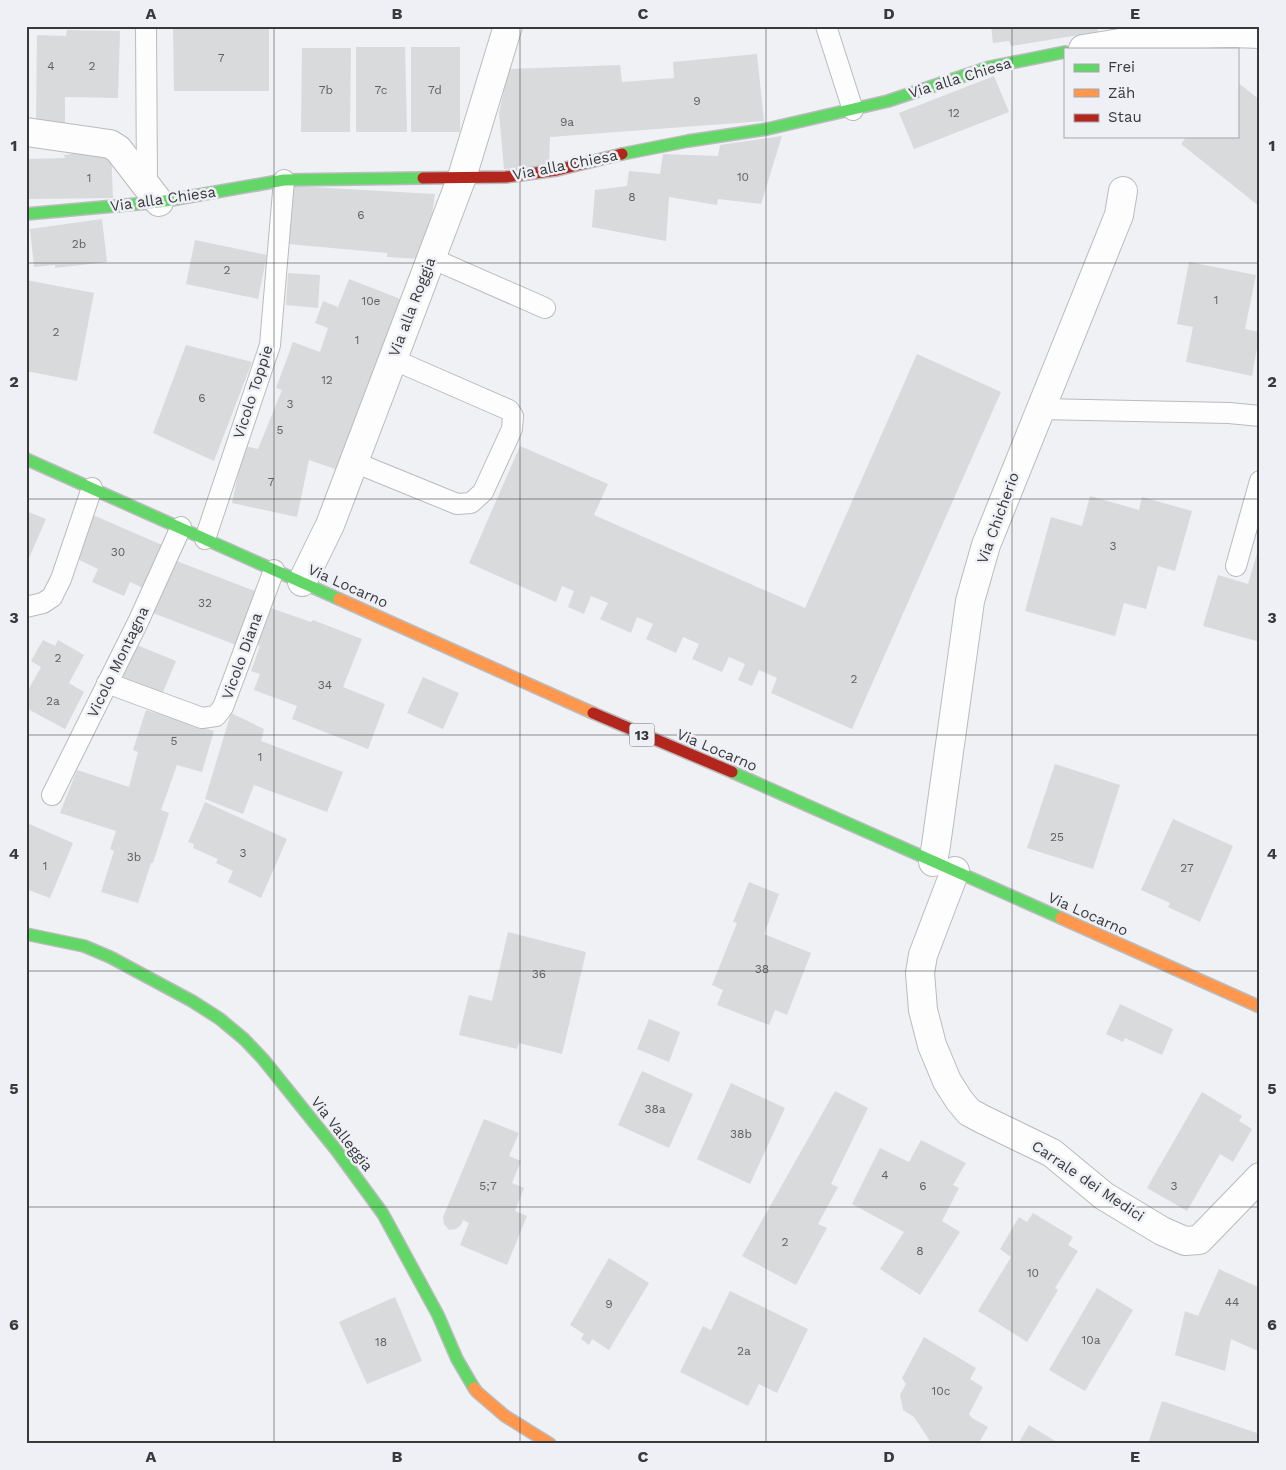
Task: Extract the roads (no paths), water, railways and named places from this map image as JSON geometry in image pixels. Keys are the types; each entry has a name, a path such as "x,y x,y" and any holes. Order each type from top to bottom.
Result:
{"street":[{"name":"Via alla Roggia","path":"302,582 330,525 462,177 508,26"},
{"path":"1089,48 1150,38 1230,32 1260,34"},
{"name":"Via alla Chiesa","path":"26,214 153,194 284,180 528,175 557,170 619,154 767,129 853,110 888,101 990,67 1036,56 1064,52"},
{"path":"26,132 110,144 118,148 153,194"},
{"name":"Via Chicherio","path":"944,866 936,845 970,601 986,545 1119,215 1123,191"},
{"name":"Via Locarno","path":"26,459 631,730 756,782 1260,1007"},
{"name":"Carrale dei Medici","path":"944,866 923,955 920,990 923,1010 936,1054 947,1081 969,1112 1052,1153 1104,1196 1162,1231 1185,1242 1199,1240 1260,1177"},
{"name":"Via Valleggia","path":"26,934 84,946 110,956 192,1001 220,1019 244,1039 263,1059 337,1151 383,1214 438,1315 457,1359 477,1392 505,1416 550,1444"}],"lane":[{"path":"146,26 153,194"},
{"path":"826,26 853,110"},
{"name":"Vicolo Toppie","path":"205,539 270,345 284,180"},
{"path":"431,258 545,308"},
{"path":"354,462 457,504 465,505 471,503 483,492 512,429 514,421 509,410 392,359"},
{"path":"1040,409 1228,413 1260,416"},
{"path":"1236,566 1260,481"},
{"path":"26,607 43,603 52,597 62,579 92,488"},
{"name":"Vicolo Montagna","path":"52,795 138,622 181,528"},
{"name":"Vicolo Diana","path":"107,683 202,718 216,716 223,707 274,570"}]}
